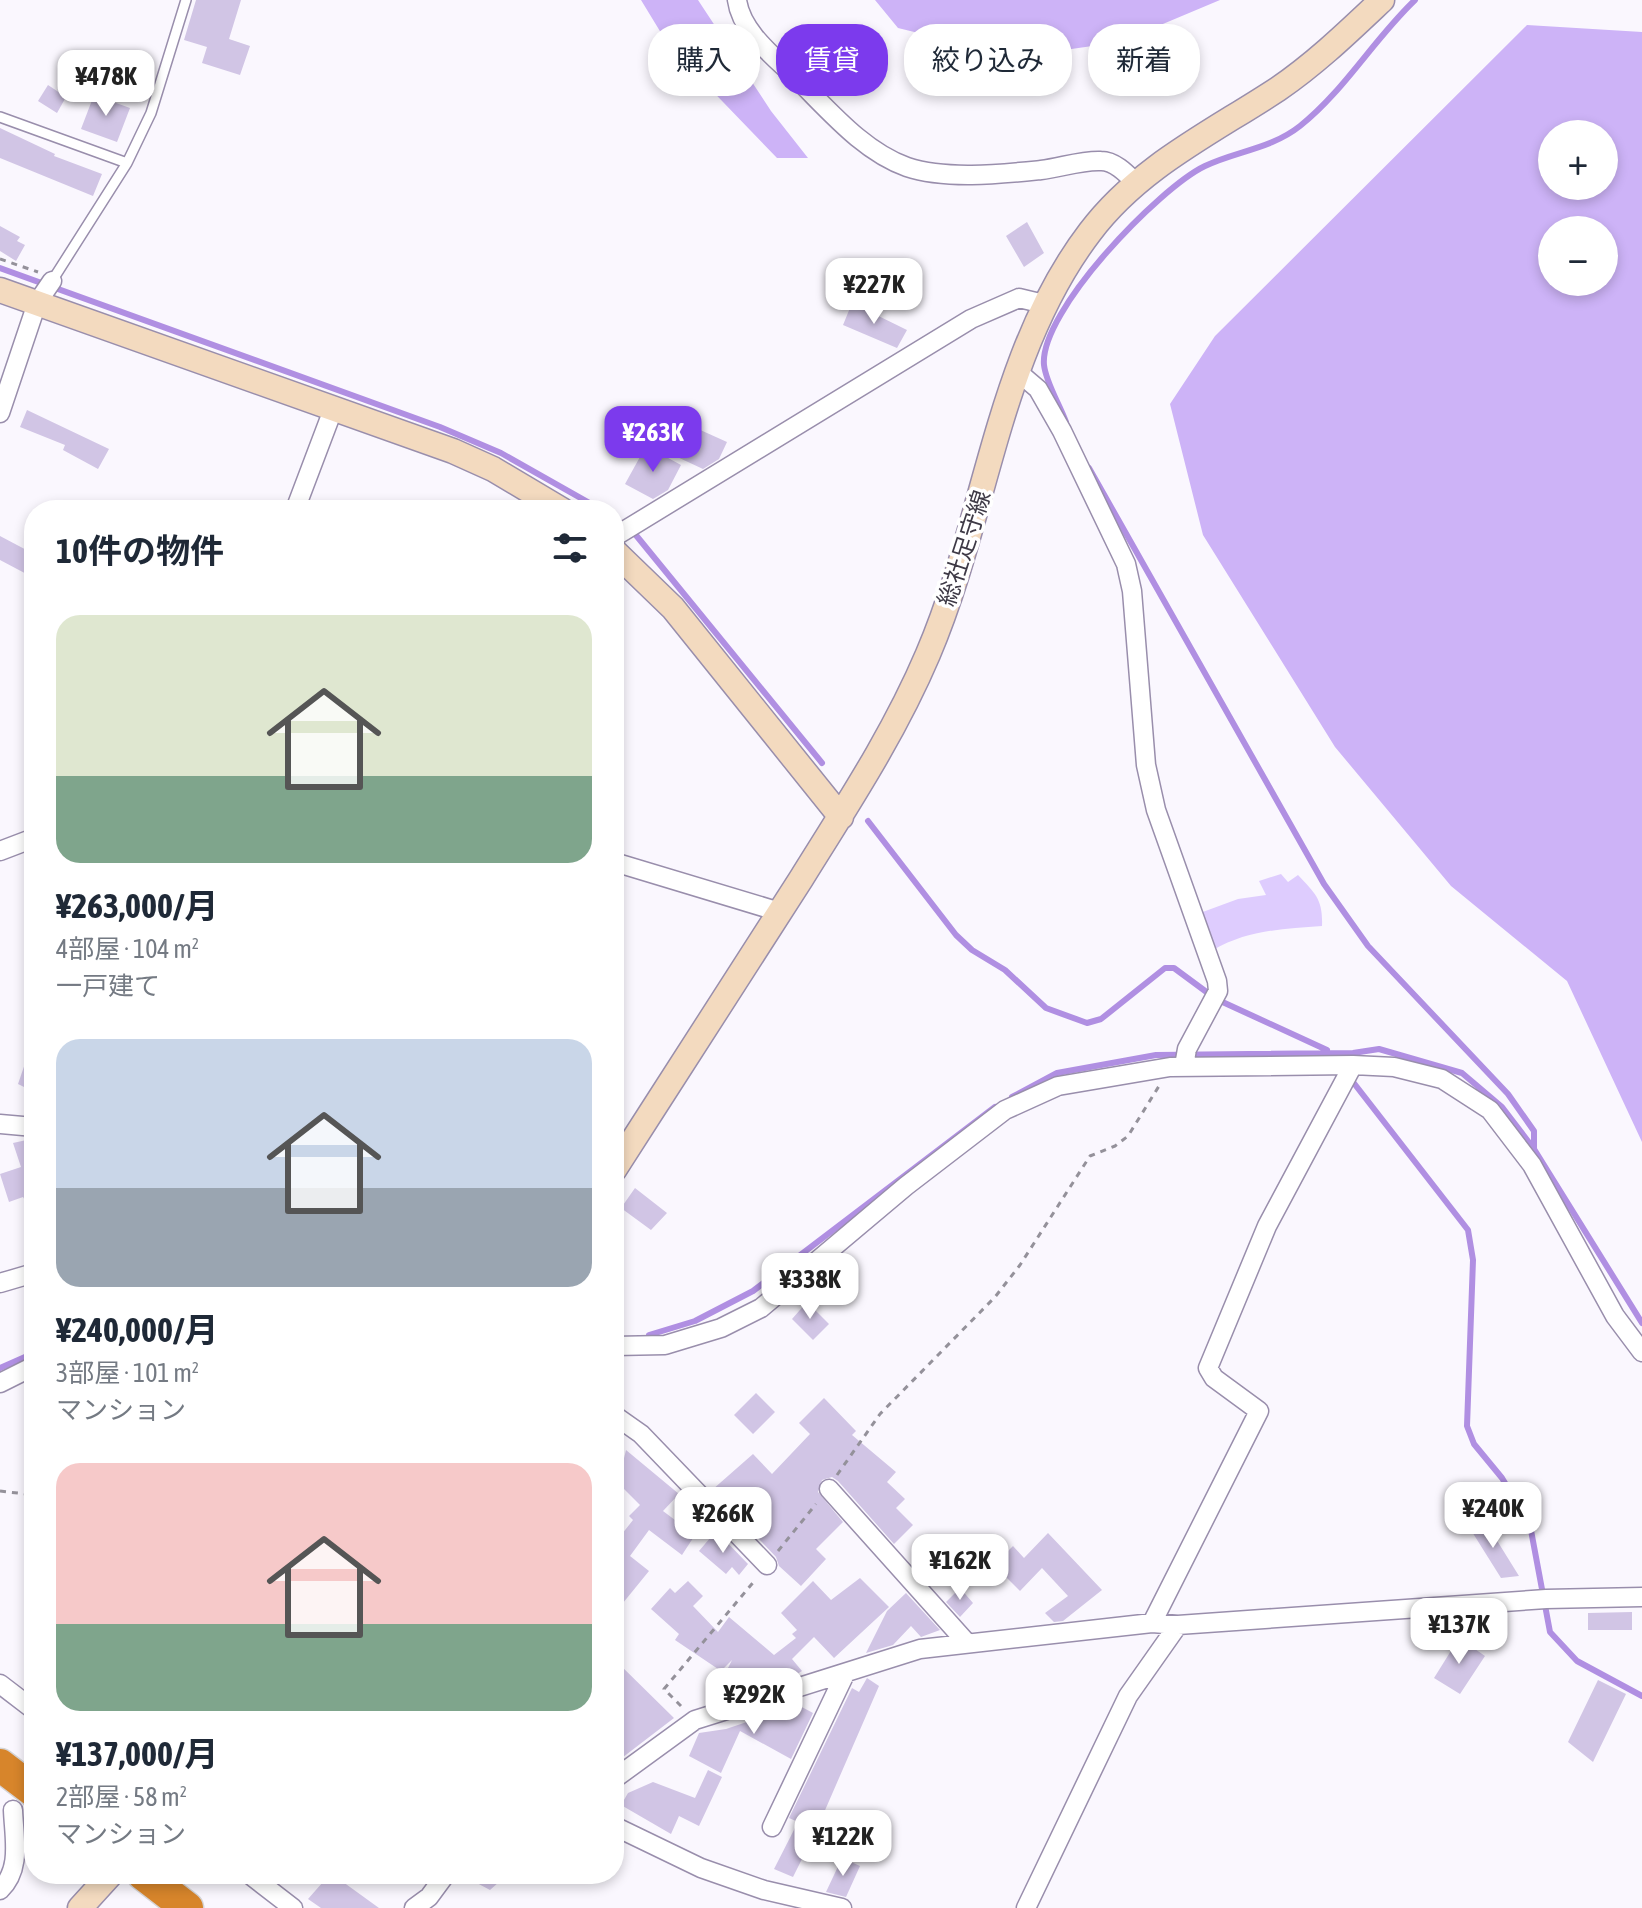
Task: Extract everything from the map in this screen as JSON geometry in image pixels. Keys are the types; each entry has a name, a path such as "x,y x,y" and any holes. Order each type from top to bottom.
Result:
{"highway":[{"path":"0,1765 24,1801"},
{"path":"156,1884 187,1908"}],"main road":[{"name":"総社足守線","path":"624,1154 841,817 899,717 953,587 1018,372 1044,304 1092,229 1136,183 1181,148 1313,62 1382,0"},
{"path":"0,290 47,288 493,469 545,500"},
{"path":"624,539 673,608 841,817"},
{"path":"80,1908 102,1884"}],"street":[{"path":"737,0 739,11 761,43 855,135 885,157 910,168 952,173 1040,170 1103,161 1122,169 1136,183"},
{"path":"0,413 47,288"},
{"path":"624,535 971,319 1019,298 1044,304"},
{"path":"1018,372 1038,389 1062,431 1126,564 1132,591 1146,765 1156,810 1215,997 1182,1060"},
{"path":"299,500 334,407"},
{"path":"0,851 24,842"},
{"path":"624,865 780,912"},
{"path":"624,1346 665,1345 721,1328 761,1308 906,1186 1005,1110 1058,1086 1182,1060 1394,1067 1442,1079 1490,1110 1532,1165 1615,1316 1642,1352"},
{"path":"1152,1623 1259,1411 1214,1378 1208,1368 1267,1226 1353,1065"},
{"path":"0,1124 24,1126"},
{"path":"0,1283 24,1276"},
{"path":"0,1383 24,1371"},
{"path":"624,1422 641,1434 767,1565"},
{"path":"829,1489 967,1643"},
{"path":"624,1772 695,1720 920,1649 1152,1623 1178,1625 1546,1599 1642,1597"},
{"path":"1026,1908 1128,1696 1178,1625"},
{"path":"772,1827 845,1674"},
{"path":"0,1684 24,1702"},
{"path":"0,1890 9,1881 16,1865 24,1801"},
{"path":"624,1831 701,1868 764,1890 842,1908"},
{"path":"262,1884 293,1908"},
{"path":"414,1908 429,1897 439,1884"}],"lane":[{"path":"47,288 127,163 151,113 186,0"},
{"path":"0,117 127,163"}],"path":[{"path":"0,259 47,288"},
{"path":"695,1720 664,1689 829,1489 880,1414 995,1297 1093,1152 1115,1146 1128,1136 1182,1060"},
{"path":"0,1491 24,1494"}],"shaded area":[{"path":"641,0 698,0 714,24 656,24"},
{"path":"875,0 1220,0 1163,24 1088,24 1088,47 1072,49 1072,24 904,24 904,29 898,28"},
{"path":"1527,25 1642,32 1642,1142 1567,981 1451,886 1335,747 1203,535 1170,404 1215,336"},
{"path":"760,94 808,158 777,158 717,96"},
{"path":"1281,874 1288,882 1298,875 1314,893 1320,903 1322,926 1252,934 1213,950 1200,913 1238,899 1266,895 1259,881"}],"building":[{"path":"196,0 241,0 229,39 250,46 240,75 202,63 207,47 184,40"},
{"path":"48,85 66,97 57,113 38,101"},
{"path":"94,95 130,108 117,142 81,129"},
{"path":"0,128 54,156 102,174 93,196 0,158"},
{"path":"1027,222 1044,253 1024,267 1006,236"},
{"path":"0,226 20,237 17,241 25,245 16,261 0,251"},
{"path":"852,303 907,330 897,348 843,325"},
{"path":"27,410 109,449 98,469 63,450 65,445 20,427"},
{"path":"687,424 727,442 719,459 703,469 673,455"},
{"path":"646,446 681,465 668,490 653,499 625,484"},
{"path":"0,536 24,549 24,573 0,560"},
{"path":"24,1066 24,1087 18,1084"},
{"path":"24,1141 24,1199 9,1202 0,1174 21,1167 13,1143"},
{"path":"635,1188 667,1213 651,1230 624,1210 624,1204"},
{"path":"807,1302 829,1324 813,1340 792,1319"},
{"path":"756,1393 775,1412 753,1434 734,1415"},
{"path":"824,1398 856,1431 852,1435 896,1472 887,1482 905,1499 896,1508 913,1525 894,1544 838,1481 832,1477 822,1480 818,1492 843,1522 816,1549 826,1559 801,1586 779,1566 776,1557 757,1537 771,1524 734,1493 724,1503 712,1490 753,1454 772,1474 810,1434 799,1423"},
{"path":"626,1450 679,1494 663,1511 695,1535 682,1555 649,1530 630,1556 649,1571 624,1602 624,1531 633,1520 629,1516 640,1505 624,1489"},
{"path":"1483,1518 1519,1576 1501,1578 1469,1527"},
{"path":"716,1531 748,1564 739,1575 732,1567 726,1574 699,1551"},
{"path":"1048,1533 1102,1590 1063,1621 1054,1622 1045,1613 1068,1596 1042,1568 1020,1591 994,1565 1013,1546 1024,1558"},
{"path":"860,1578 889,1607 834,1658 814,1637 792,1659 802,1671 783,1680 773,1668 759,1687 730,1696 723,1694 733,1679 725,1674 732,1660 721,1671 675,1640 679,1634 651,1609 670,1588 675,1593 688,1581 703,1596 693,1606 718,1632 729,1617 774,1655 796,1638 792,1634 797,1630 781,1613 813,1581 831,1600"},
{"path":"960,1588 973,1603 960,1617 946,1602"},
{"path":"906,1593 940,1630 921,1637 911,1626 893,1645 866,1653 887,1611"},
{"path":"1632,1612 1632,1630 1588,1630 1588,1613"},
{"path":"1459,1638 1485,1656 1460,1694 1434,1678"},
{"path":"624,1669 674,1718 624,1756"},
{"path":"867,1678 879,1686 816,1831 793,1877 774,1869 798,1822 789,1818 852,1688 859,1692"},
{"path":"1598,1680 1626,1694 1593,1762 1568,1742"},
{"path":"798,1705 813,1713 791,1759 740,1731 721,1773 689,1756 699,1733 726,1729"},
{"path":"708,1770 722,1777 699,1826 679,1816 671,1834 624,1807 628,1793 653,1782 695,1798"},
{"path":"842,1858 860,1866 846,1897 826,1892"},
{"path":"321,1884 346,1884 379,1908 321,1908 308,1899"},
{"path":"479,1884 497,1884 490,1890"}],"waterway":[{"path":"1066,422 1045,372 1048,342 1061,315 1105,254 1160,199 1185,179 1205,166 1277,140 1300,126 1331,97 1415,0"},
{"path":"0,268 440,427 501,453 584,500"},
{"path":"1089,468 1324,884 1368,946 1508,1094 1534,1131 1534,1149"},
{"path":"624,526 635,534 822,763"},
{"path":"868,821 956,935 972,950 1005,970 1046,1008 1087,1023 1101,1019 1165,968 1174,968 1216,999 1327,1050"},
{"path":"1012,1097 1057,1073 1156,1055 1353,1053 1379,1049 1462,1073 1502,1107 1534,1149 1642,1323"},
{"path":"1353,1082 1468,1230 1473,1260 1467,1426 1474,1444 1502,1478 1530,1525 1550,1632 1577,1661 1642,1696"},
{"path":"649,1335 695,1321 753,1291 995,1107"},
{"path":"0,1368 24,1357"}]}
